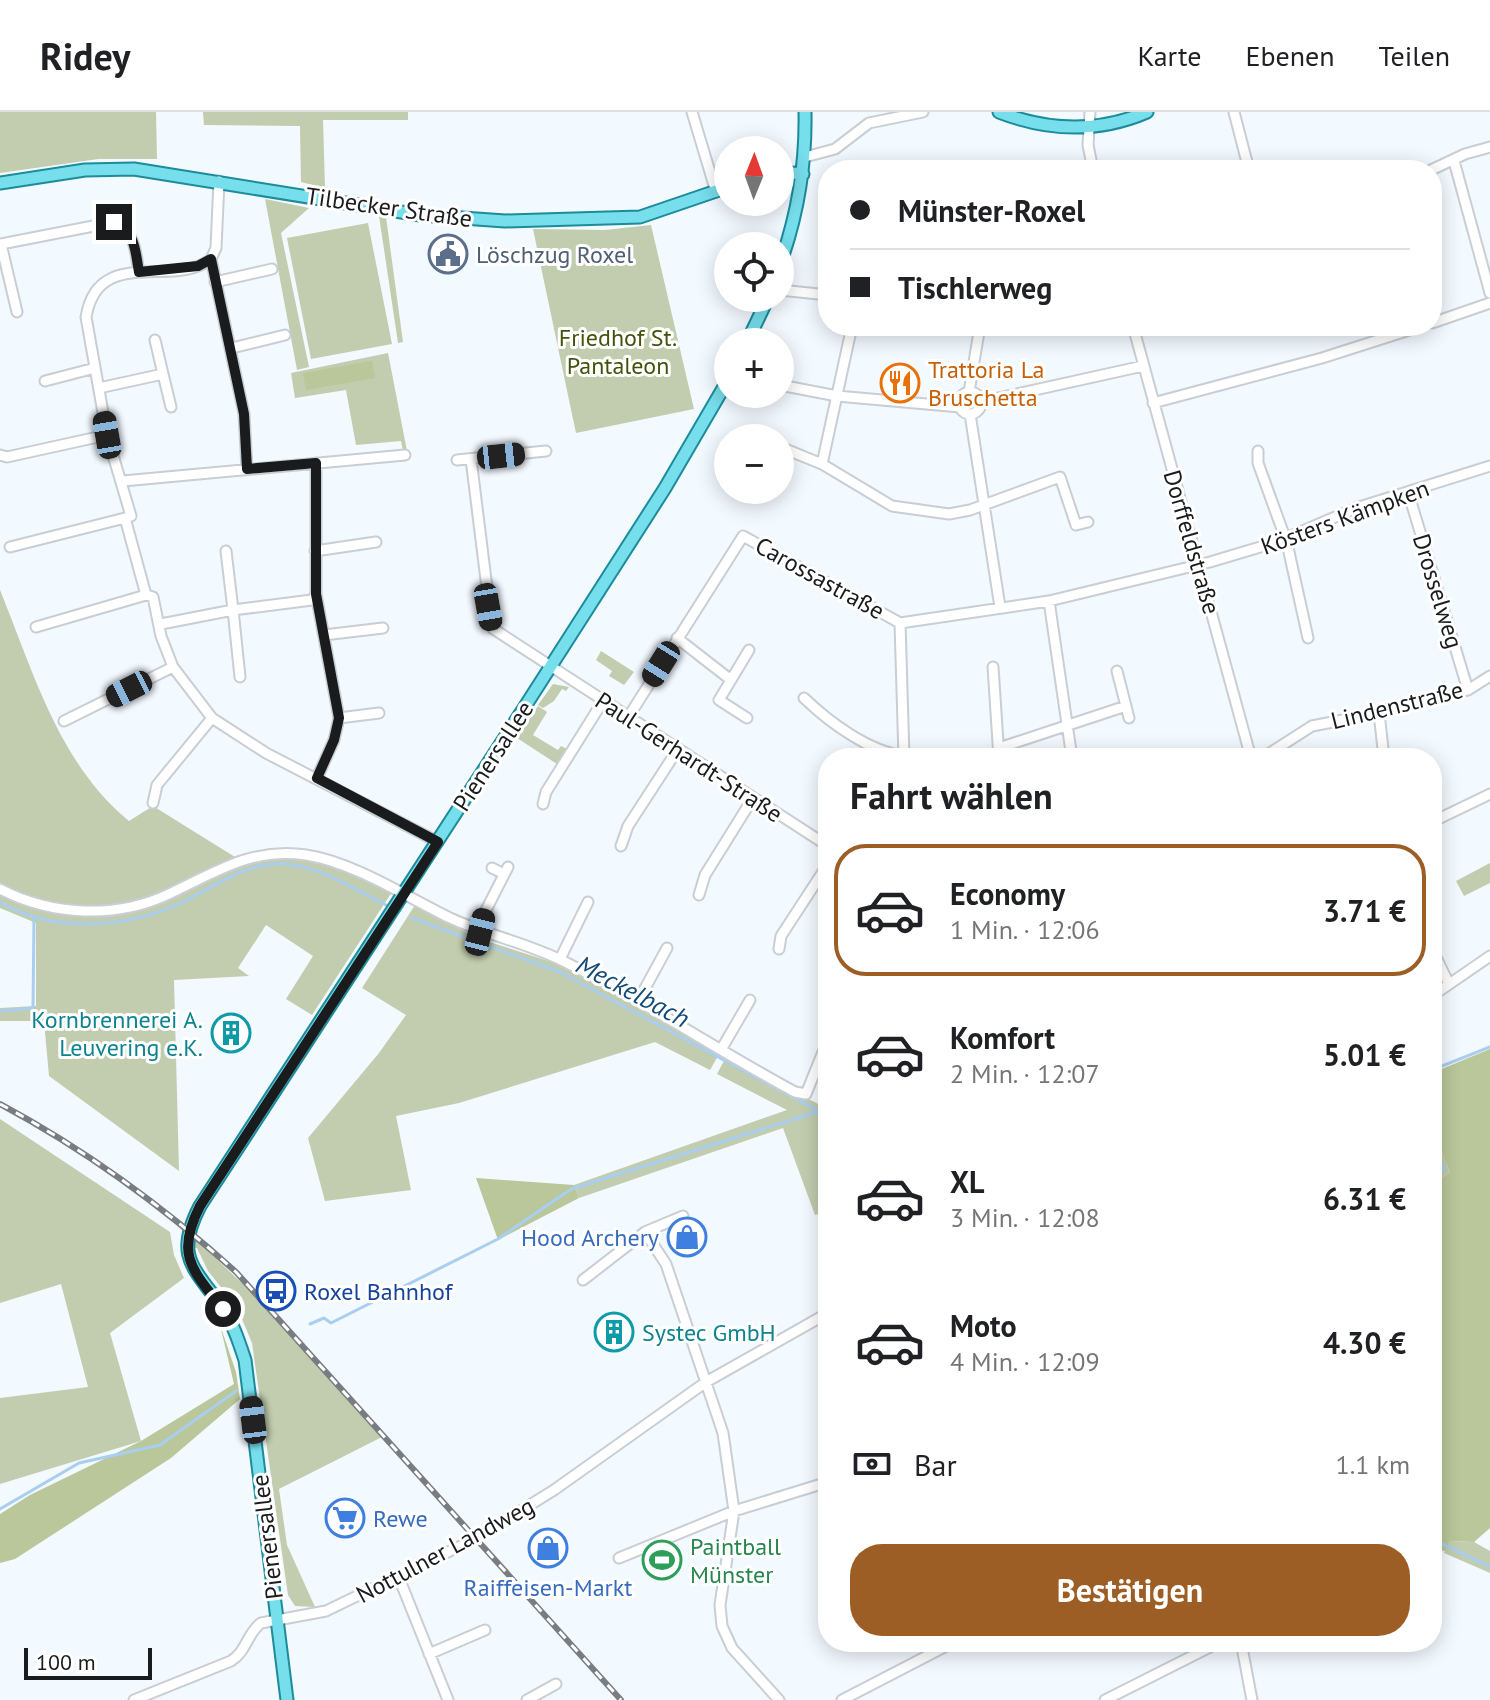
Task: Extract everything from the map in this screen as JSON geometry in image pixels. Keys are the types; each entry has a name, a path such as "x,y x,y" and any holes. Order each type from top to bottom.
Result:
{"main road":[{"path":"791,232 805,157 805,112"},
{"path":"999,112 1058,127 1088,128 1147,112"},
{"name":"Tilbecker Straße","path":"0,183 112,169 158,171 420,215 486,220 630,218 670,209 714,193"},
{"path":"794,173 803,174"},
{"name":"Pienersallee","path":"287,1700 245,1360 229,1318 189,1262 187,1240 200,1206 665,488 714,404"}],"street":[{"path":"692,112 714,185"},
{"path":"805,157 835,149 869,123 923,112"},
{"path":"1090,112 1088,128 1092,160"},
{"path":"1234,112 1246,160"},
{"path":"1442,166 1490,147"},
{"path":"1454,161 1490,293"},
{"path":"219,181 216,248 211,259 244,414 247,469"},
{"path":"17,312 1,244 114,222 127,229 134,239 139,272"},
{"path":"10,547 131,516 107,435 86,317 88,302 107,281 139,272 198,266 211,259"},
{"path":"215,282 272,269"},
{"path":"794,291 818,294"},
{"path":"1442,320 1490,303"},
{"path":"232,348 285,335"},
{"path":"822,464 850,336"},
{"path":"960,407 961,397 969,392 978,336"},
{"name":"Dorffeldstraße","path":"1136,336 1248,748"},
{"path":"1153,403 1322,358 1391,336"},
{"path":"155,340 171,407"},
{"path":"980,402 1143,366"},
{"path":"45,381 95,368"},
{"path":"99,388 163,374"},
{"path":"794,388 837,396 960,407 970,414 1000,607"},
{"path":"969,392 977,395 980,402 978,410 970,414"},
{"path":"0,455 7,457 107,435"},
{"path":"457,460 546,451"},
{"path":"1258,451 1284,538 1308,638"},
{"path":"794,453 822,464 892,506 949,514 970,510 1060,477 1076,525 1088,522"},
{"path":"123,481 405,455"},
{"name":"Paul-Gerhardt-Straße","path":"471,459 492,628 818,840"},
{"path":"316,463 316,594 339,718 334,740 317,778"},
{"name":"Kösters Kämpken","path":"1199,564 1247,552 1408,492 1490,466"},
{"name":"Drosselweg","path":"1408,492 1468,690"},
{"path":"125,518 146,595"},
{"name":"Carossastraße","path":"629,716 743,536 900,623 1049,601 1199,564"},
{"path":"315,551 376,542"},
{"path":"226,551 240,677"},
{"path":"161,624 233,610 312,600 316,594"},
{"path":"36,627 146,595 153,597 161,624 161,636 173,667 212,718 266,753 438,842"},
{"path":"1049,601 1070,748"},
{"path":"900,623 904,748"},
{"path":"324,635 383,628"},
{"path":"677,638 731,680"},
{"path":"747,718 719,700 749,650"},
{"path":"64,721 173,667"},
{"path":"993,667 999,748"},
{"path":"1117,671 1129,718"},
{"name":"Lindenstraße","path":"1278,748 1312,726 1468,690 1490,676"},
{"path":"804,698 860,739 879,748"},
{"path":"543,804 546,792 603,701"},
{"path":"1012,748 1126,706"},
{"path":"339,718 379,713"},
{"path":"1379,713 1383,748"},
{"path":"153,803 157,785 212,718"},
{"path":"621,846 628,826 678,749"},
{"path":"1442,817 1490,794"},
{"path":"699,895 705,875 753,798"},
{"path":"0,889 45,907 123,909 169,894 240,859 294,853 325,859 480,932 560,959 722,1048 736,1060 806,1094 818,1064"},
{"path":"480,932 485,912 506,871 492,868"},
{"path":"779,949 781,936 818,879"},
{"path":"560,959 588,902"},
{"path":"638,1001 667,948"},
{"path":"1442,989 1490,956"},
{"path":"1442,970 1449,984"},
{"path":"722,1048 750,1000"},
{"path":"583,1280 645,1232 683,1216"},
{"path":"645,1232 666,1264 723,1433 734,1511 720,1605 722,1626 732,1648 779,1700"},
{"name":"Nottulner Landweg","path":"277,1620 305,1618 326,1611 399,1578 513,1517 706,1382 818,1319"},
{"path":"619,1558 734,1511 818,1485"},
{"path":"399,1578 448,1700"},
{"path":"134,1700 231,1661 245,1650 255,1628 277,1620"},
{"path":"429,1654 485,1630"},
{"path":"842,1700 935,1652"},
{"path":"1105,1700 1200,1652"},
{"path":"1243,1652 1252,1700"},
{"path":"527,1700 556,1684"}],"green space":[{"path":"0,112 156,112 157,159 98,159 0,173"},
{"path":"203,112 408,112 408,120 323,120 325,188 301,182 300,126 204,125"},
{"path":"265,199 309,208 281,233 309,367 297,370"},
{"path":"379,216 386,217 403,342 398,343"},
{"path":"368,223 392,344 311,359 287,238"},
{"name":"Friedhof St. Pantaleon","path":"651,225 694,409 576,433 533,229 605,230"},
{"path":"388,353 407,451 403,451 401,441 356,445 346,390 295,398 291,373"},
{"path":"372,361 375,378 306,390 303,373"},
{"path":"0,590 37,684 66,744 105,798 129,821 153,806 235,857 168,891 120,905 96,908 46,904 0,885"},
{"path":"601,651 634,672 624,685 609,676 612,671 596,660"},
{"path":"553,684 569,687 566,691 562,689 554,701 543,708 538,705"},
{"path":"538,706 547,712 533,735 558,750 561,746 567,749 557,764 517,738"},
{"path":"297,857 325,863 392,892 312,1015 286,999 313,956 266,925 238,968 249,976 174,980 179,1171 49,1076 44,1021 0,1021 0,1008 36,1006 36,923 0,908 0,892 44,911 124,912 243,862"},
{"path":"1490,863 1490,883 1464,896 1456,881"},
{"path":"415,905 477,938 558,964 722,1049 710,1070 655,1042 459,1103 396,1116 411,1190 325,1201 308,1138 379,1053 406,1015 362,988"},
{"path":"1490,1049 1490,1528 1474,1542 1449,1541 1445,1551 1442,1551 1442,1178 1450,1172 1442,1152 1442,1069"},
{"path":"726,1057 818,1104 818,1214 815,1215 783,1128 579,1198 574,1185 787,1110 717,1074"},
{"path":"0,1119 170,1232 174,1255 184,1278 110,1333 141,1441 0,1484 0,1398 88,1387 61,1284 0,1303"},
{"path":"1442,1152 1450,1172 1442,1178"},
{"path":"476,1178 574,1185 579,1198 498,1240"},
{"path":"192,1236 264,1304 382,1437 279,1489 287,1545 315,1607 295,1606 288,1595 252,1343 237,1307 208,1271 197,1248 191,1247"},
{"path":"220,1325 236,1372 240,1399 171,1458 15,1559 0,1563 0,1514 30,1495 141,1441 234,1384"},
{"path":"1448,1541 1474,1542 1490,1551 1490,1573 1444,1553"}],"waterway":[{"name":"Meckelbach","path":"0,902 43,919 67,923 115,922 162,911 238,873 261,866 288,864 317,871 386,905"},
{"path":"0,1011 33,1008 34,917"},
{"name":"Meckelbach","path":"412,918 560,972 818,1111"},
{"path":"1442,1066 1490,1047"},
{"path":"310,1324 324,1318 331,1323 498,1239 571,1189 817,1112"},
{"path":"1442,1164 1442,1171"},
{"path":"0,1509 79,1463 160,1445 236,1391"},
{"name":"Meckelbach","path":"1442,1544 1490,1567"}],"railway":[{"path":"0,1104 123,1181 236,1272 621,1700"}],"place":[{"name":"Löschzug Roxel","path":"448,254"},
{"name":"Trattoria La Bruschetta","path":"900,383"},
{"name":"Kornbrennerei A. Leuvering e.K.","path":"231,1033"},
{"name":"Hood Archery","path":"687,1237"},
{"name":"Roxel Bahnhof","path":"276,1291"},
{"name":"Systec GmbH","path":"614,1332"},
{"name":"Rewe","path":"345,1518"},
{"name":"Raiffeisen-Markt","path":"548,1548"},
{"name":"Paintball Münster","path":"662,1560"}],"route":[{"path":"114,222 127,229 134,239 139,272 198,266 211,259 217,300 232,348 244,414 247,469 316,463 316,594 339,718 334,740 317,778 438,842 318,1030 200,1206 187,1240 189,1262 223,1309"}]}
